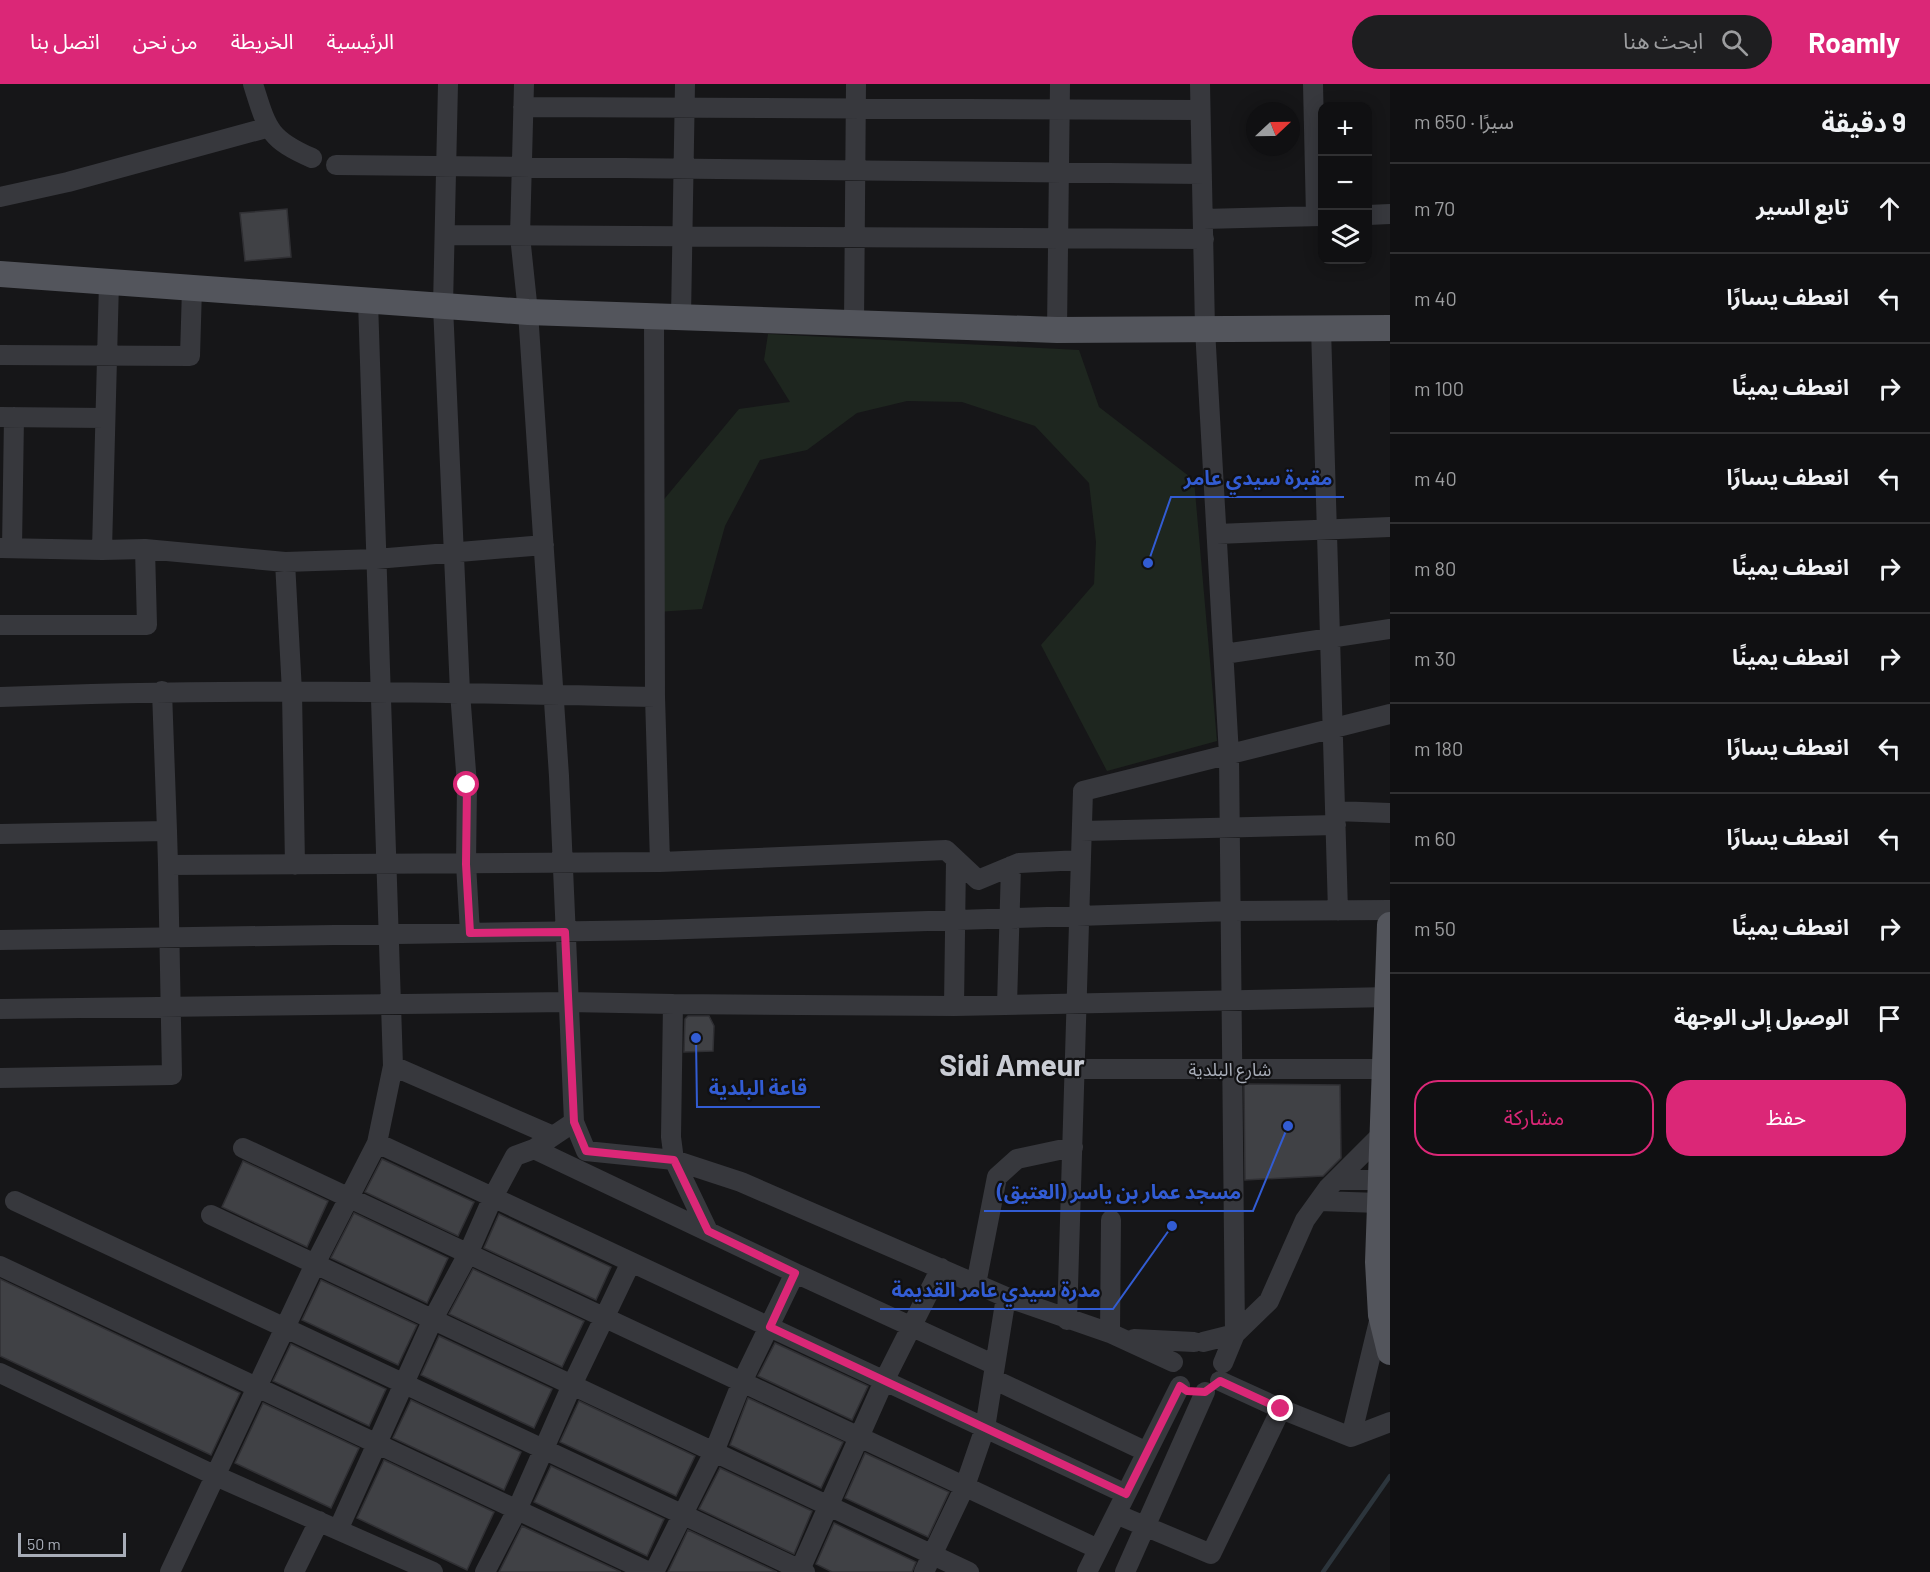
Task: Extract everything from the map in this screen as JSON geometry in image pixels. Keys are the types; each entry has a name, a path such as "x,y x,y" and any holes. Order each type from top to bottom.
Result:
{"main road":[{"path":"0,274 528,312 1058,330 1390,328"},
{"path":"1390,925 1385,1069 1387,1097 1383,1133 1378,1262 1381,1315 1390,1352"}],"street":[{"path":"253,84 267,128 289,148 312,158"},
{"path":"448,84 443,306 460,692 467,785 466,864 470,933"},
{"path":"524,84 520,236 528,312 544,545 574,1122 586,1151 674,1160 741,1182 1006,1297 1117,1336 1173,1362"},
{"path":"681,317 685,84"},
{"path":"854,323 856,84"},
{"path":"1058,330 1060,84"},
{"path":"1125,1572 1235,1334 1229,755 1205,329 1200,84"},
{"path":"1313,84 1319,210"},
{"path":"523,107 1200,110"},
{"path":"0,197 68,182 267,128"},
{"path":"336,165 1202,174"},
{"path":"1372,214 1390,214"},
{"path":"1203,219 1318,216"},
{"path":"446,235 1203,239"},
{"path":"102,550 109,282"},
{"path":"0,355 190,356 192,288"},
{"path":"170,1572 315,1264 377,1143 393,1066 368,301"},
{"path":"654,316 655,697 660,862"},
{"path":"1321,328 1325,530 1338,911"},
{"path":"105,418 7,417 6,548 146,549 285,562 376,559 544,545"},
{"path":"1217,534 1390,527"},
{"path":"0,625 147,625 146,549"},
{"path":"285,562 292,692 295,865"},
{"path":"1224,654 1390,629"},
{"path":"0,697 162,692 460,692 655,697"},
{"path":"0,1078 172,1075 162,692"},
{"path":"1067,1320 1083,791 1390,714"},
{"path":"1082,831 1230,829 1390,813"},
{"path":"0,834 167,831"},
{"path":"168,866 660,862 946,850 978,880 1019,862 1081,860"},
{"path":"954,1006 956,860"},
{"path":"1007,1005 1011,866"},
{"path":"0,940 565,932 1231,911 1390,910"},
{"path":"0,1009 568,1002 954,1006 1388,997"},
{"path":"673,1004 671,1137 674,1160 708,1231"},
{"path":"393,1066 553,1136"},
{"name":"شارع البلدية","path":"1075,1069 1385,1069"},
{"path":"338,1530 433,1319 468,1254 493,1197 515,1156 534,1149 574,1122"},
{"path":"1383,1133 1336,1180 1305,1220 1269,1302 1235,1334 1185,1346 1173,1362 1175,1379 1187,1391 1216,1379 1281,1409 1351,1437 1390,1422"},
{"path":"377,1143 1126,1494"},
{"path":"976,1284 997,1177 1017,1159 1073,1147"},
{"path":"243,1148 1098,1549"},
{"path":"534,1149 910,1326 1147,1452"},
{"path":"1336,1180 1381,1191"},
{"path":"1319,1201 1381,1191"},
{"path":"15,1201 801,1571 884,1381 940,1268"},
{"path":"211,1215 828,1506 928,1563 969,1572"},
{"path":"1111,1220 1117,1336"},
{"path":"485,1572 517,1510 572,1385 631,1262"},
{"path":"0,1266 649,1572"},
{"path":"654,1572 714,1452 742,1382 795,1273"},
{"path":"928,1563 965,1486 985,1428 1006,1297"},
{"path":"1351,1437 1381,1315"},
{"path":"1117,1336 1199,1342 1220,1354 1216,1379"},
{"path":"0,1373 216,1476 433,1572"},
{"path":"1087,1572 1180,1386"},
{"path":"1116,1514 1211,1554 1281,1409"},
{"path":"294,1572 319,1521"}],"shaded area":[{"path":"768,334 1079,350 1099,407 1194,480 1217,741 1107,771 1041,645 1094,584 1096,542 1089,483 1035,426 962,402 907,401 857,413 807,450 760,460 725,526 702,609 657,612 656,509 739,409 790,402 764,360"}],"building":[{"path":"287,209 291,257 245,261 240,213"},
{"path":"688,1016 709,1016 714,1026 713,1051 684,1052 685,1019"},
{"path":"1244,1084 1340,1085 1341,1158 1323,1176 1245,1180"},
{"path":"382,1159 474,1202 458,1236 365,1192"},
{"path":"243,1161 328,1201 307,1247 222,1207"},
{"path":"354,1213 448,1258 427,1303 331,1258"},
{"path":"499,1214 611,1267 596,1300 484,1248"},
{"path":"473,1269 584,1321 562,1367 449,1314"},
{"path":"0,1279 240,1393 211,1455 0,1356"},
{"path":"321,1280 417,1325 398,1365 302,1320"},
{"path":"439,1336 552,1389 534,1428 421,1375"},
{"path":"775,1343 868,1386 852,1420 758,1376"},
{"path":"291,1344 386,1389 369,1426 273,1381"},
{"path":"748,1398 843,1442 821,1488 730,1445"},
{"path":"411,1400 521,1452 504,1490 393,1438"},
{"path":"579,1401 695,1456 676,1496 560,1442"},
{"path":"263,1403 359,1448 331,1508 235,1463"},
{"path":"865,1453 949,1492 928,1537 845,1498"},
{"path":"384,1460 494,1512 467,1570 357,1518"},
{"path":"551,1466 664,1519 647,1556 534,1502"},
{"path":"720,1468 812,1511 794,1554 699,1509"},
{"path":"834,1523 916,1562 912,1572 832,1572 816,1564"},
{"path":"522,1526 621,1572 499,1572"},
{"path":"688,1530 777,1572 668,1572"}],"waterway":[{"path":"1323,1572 1390,1476"}],"place":[{"name":"مقبرة سيدي عامر","path":"1148,563"},
{"name":"قاعة البلدية","path":"696,1038"},
{"name":"مسجد عمار بن ياسر (العتيق)","path":"1288,1126"},
{"name":"مدرة سيدي عامر القديمة","path":"1172,1226"}],"district":[{"name":"Sidi Ameur","path":"1012,1064"}],"route":[{"path":"467,785 466,864 470,933 565,932 574,1122 586,1151 674,1160 708,1231 795,1273 770,1327 1126,1494 1180,1386 1187,1391 1205,1392 1214,1388 1220,1381 1281,1409"}]}
